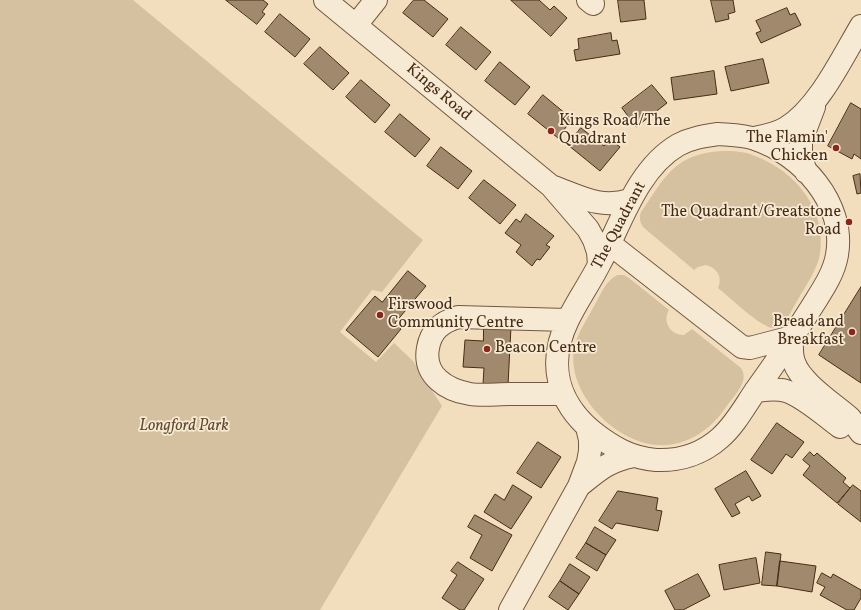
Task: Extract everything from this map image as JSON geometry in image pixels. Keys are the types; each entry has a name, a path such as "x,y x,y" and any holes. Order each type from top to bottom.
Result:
{"street":[{"name":"Kings Road","path":"325,0 551,186 588,229 598,252 599,265"},
{"path":"356,25 376,0"},
{"path":"754,138 777,132 795,122 810,108 834,72 861,26"},
{"path":"806,172 801,157 801,141 821,91"},
{"name":"The Quadrant","path":"735,135 754,138 783,152 818,184 827,199 833,212 838,241 837,255 833,270 792,337 736,420 720,438 706,448 688,456 671,460 652,460 634,456 619,450 587,427 568,405 562,394 558,379 557,360 560,339 568,320 610,244 630,200 657,163 678,145 702,136 735,135"},
{"name":"Kings Road","path":"551,186 602,204 620,203 630,200"},
{"path":"610,244 742,347 750,348 792,337 792,353 794,362 806,381 851,420 861,433"},
{"path":"562,394 471,394 453,390 438,380 432,373 429,366 427,350 429,342 437,328 443,323 458,317 568,320"},
{"path":"755,391 766,389 785,390 797,396 845,430 861,437"},
{"path":"510,610 579,486 588,462 590,451 590,440 587,427"},
{"path":"579,486 606,465 623,458 634,456"}],"green space":[{"name":"Longford Park","path":"0,0 133,0 423,240 382,292 372,290 340,332 376,362 394,343 413,361 442,406 320,610 0,610"},
{"path":"722,151 751,154 783,171 805,194 813,207 818,222 821,237 820,254 816,267 787,319 777,328 772,328 760,322 718,288 720,280 718,274 713,268 706,265 698,267 694,270 643,227 641,222 641,212 657,188 673,169 682,162 693,157 706,153"},
{"path":"624,275 629,278 669,310 666,319 671,330 675,333 684,335 692,329 741,368 744,378 740,388 721,414 701,433 685,441 667,445 649,444 632,438 615,429 600,416 588,401 579,384 574,367 574,349 577,338 603,289 613,277"}],"building":[{"path":"226,0 263,0 268,4 262,12 265,14 257,24"},
{"path":"414,0 424,0 448,19 433,37 403,13"},
{"path":"511,0 539,0 550,10 554,6 567,18 551,36"},
{"path":"618,0 644,0 646,19 621,22"},
{"path":"711,0 733,0 735,12 728,14 729,19 716,22"},
{"path":"787,8 790,15 795,13 801,25 761,43 756,33 761,31 756,21"},
{"path":"280,14 310,39 295,57 265,32"},
{"path":"461,27 491,52 476,70 446,45"},
{"path":"611,33 612,41 617,40 620,54 576,61 574,50 579,49 578,39"},
{"path":"320,47 349,73 333,90 304,64"},
{"path":"763,59 769,83 731,91 725,67"},
{"path":"500,62 530,87 515,105 485,81"},
{"path":"714,71 717,94 674,100 671,78"},
{"path":"361,80 390,105 375,123 346,97"},
{"path":"652,85 667,103 636,127 622,108"},
{"path":"543,95 572,119 558,138 528,114"},
{"path":"851,103 861,109 861,159 854,154 852,159 828,146"},
{"path":"400,114 430,139 415,157 385,132"},
{"path":"581,128 604,146 610,139 620,147 600,171 568,145"},
{"path":"441,147 472,171 458,189 427,166"},
{"path":"860,174 861,193 857,194 853,176"},
{"path":"484,180 516,205 500,224 469,198"},
{"path":"526,214 554,236 546,245 550,247 540,260 537,259 532,266 516,252 521,245 505,233 516,219 520,222"},
{"name":"Firswood Community Centre","path":"408,271 426,286 395,323 401,329 378,357 346,330 375,296 382,302"},
{"path":"861,287 861,383 819,355"},
{"name":"Beacon Centre","path":"484,325 511,327 508,385 483,384 484,368 463,367 465,340 483,341"},
{"path":"777,423 804,442 792,458 786,454 772,474 751,460"},
{"path":"538,442 561,457 541,488 517,473"},
{"path":"810,452 814,456 817,453 846,478 843,482 850,488 837,503 803,475 810,466 803,460"},
{"path":"746,471 761,496 752,501 749,496 735,504 740,513 732,517 715,489"},
{"path":"513,485 532,497 511,529 484,512 495,494 504,500"},
{"path":"853,485 861,491 861,522 838,504"},
{"path":"618,491 658,498 656,510 662,511 658,531 616,523 612,529 599,521"},
{"path":"475,515 512,535 492,571 470,558 482,535 468,527"},
{"path":"595,527 616,540 606,555 586,543"},
{"path":"586,543 606,555 597,571 576,558"},
{"path":"766,552 781,554 777,586 762,585"},
{"path":"756,558 760,583 724,590 719,565"},
{"path":"780,561 816,566 812,592 777,586"},
{"path":"458,562 484,579 464,610 460,610 442,598 457,575 451,571"},
{"path":"570,564 590,577 579,594 560,581"},
{"path":"822,573 831,578 833,574 861,590 861,598 854,610 847,610 820,595 825,587 817,583"},
{"path":"698,574 710,596 683,610 675,610 665,591"},
{"path":"560,581 579,594 568,610 549,597"}],"place":[{"name":"Kings Road/The Quadrant","path":"551,131"},
{"name":"The Flamin' Chicken","path":"836,148"},
{"name":"The Quadrant/Greatstone Road","path":"849,222"},
{"name":"Firswood Community Centre","path":"380,315"},
{"name":"Bread and Breakfast","path":"852,332"},
{"name":"Beacon Centre","path":"487,349"}]}
